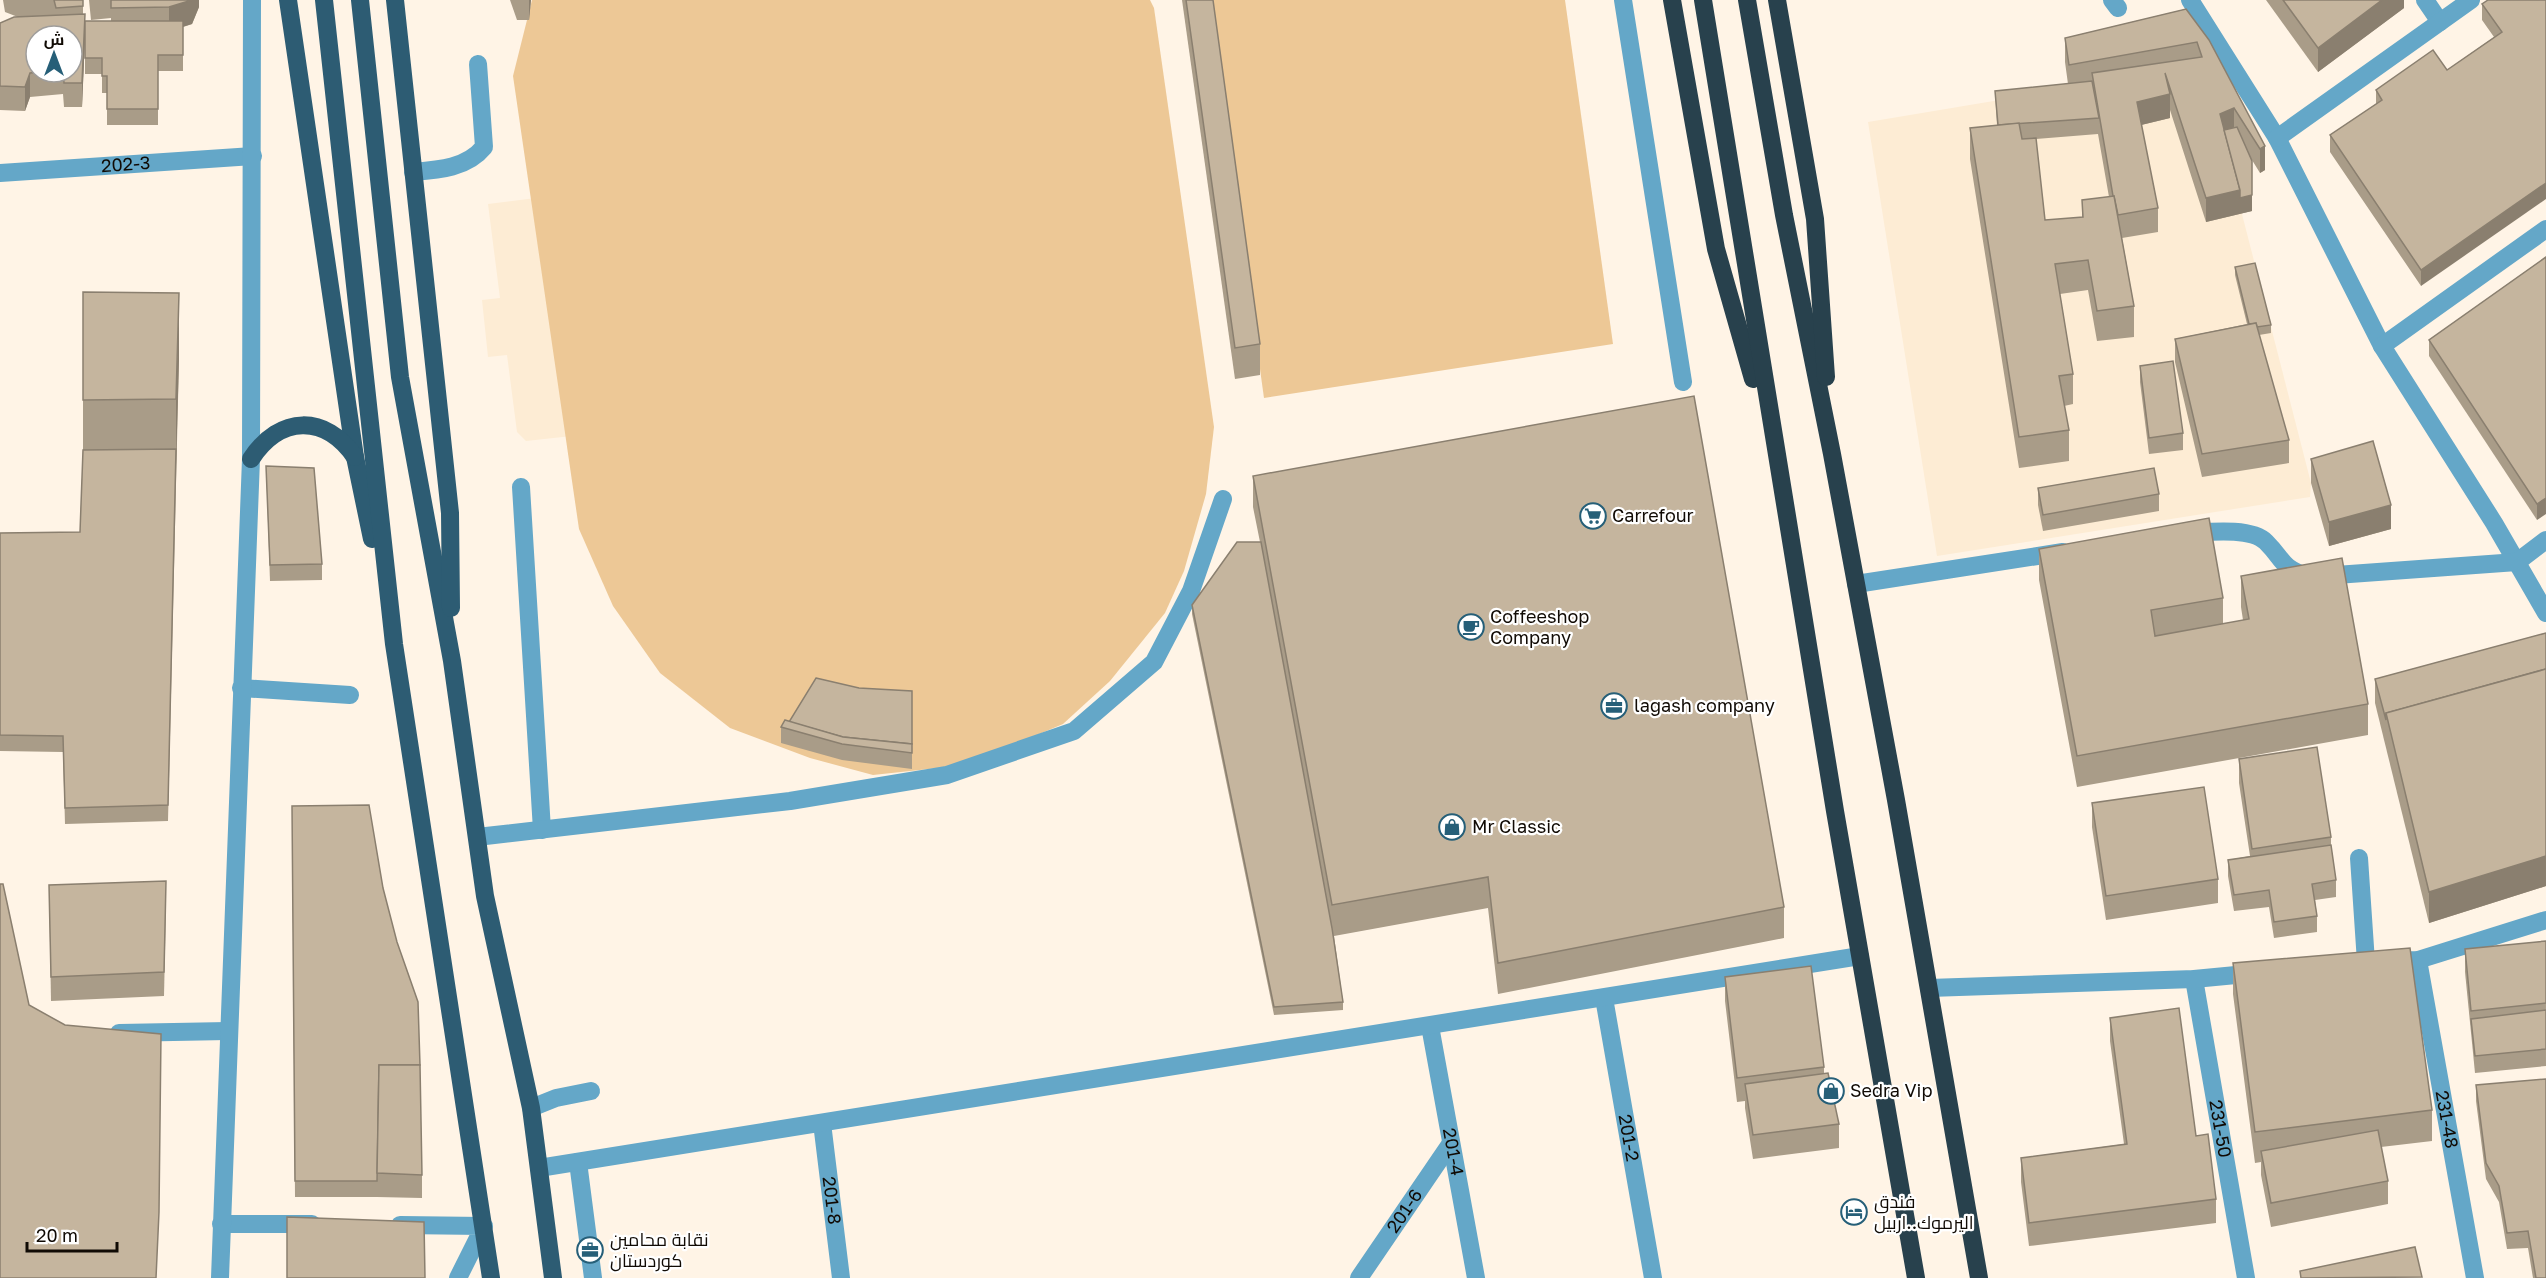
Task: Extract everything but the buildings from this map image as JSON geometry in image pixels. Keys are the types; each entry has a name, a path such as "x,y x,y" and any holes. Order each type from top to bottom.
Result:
{"highway":[{"path":"1672,0 1716,249 1776,456"},
{"path":"1702,0 1776,456 1916,1278"},
{"path":"1747,0 1784,215 1856,584 1979,1278"},
{"path":"1777,0 1815,219 1832,454"}],"main road":[{"path":"288,0 355,458 394,644"},
{"path":"324,0 394,644 491,1278"},
{"path":"360,0 400,377 452,661 485,896 531,1108 553,1278"},
{"path":"395,0 450,513 452,661"},
{"path":"250,459 260,445 274,433 292,426 311,425 329,431 344,442 355,458"}],"street":[{"path":"220,1278 250,459 252,0"},
{"path":"1623,0 1683,382"},
{"path":"2190,0 2277,138 2382,346 2517,562 2546,613"},
{"path":"2425,0 2440,22"},
{"path":"2277,138 2471,0"},
{"path":"413,172 438,170 474,160 484,147 478,64"},
{"name":"202-3","path":"0,173 253,156"},
{"path":"2382,346 2546,229"},
{"path":"521,487 542,830"},
{"path":"477,837 790,801 947,775 1074,730 1154,662 1191,591 1223,499"},
{"path":"2170,536 2232,531 2264,540 2287,570 2308,577 2517,562 2546,540"},
{"path":"1856,584 2075,550"},
{"path":"241,688 350,695"},
{"path":"2360,858 2366,962"},
{"path":"2343,964 2418,960 2546,920"},
{"path":"539,1168 1860,956"},
{"name":"231-48","path":"2418,960 2475,1278"},
{"path":"1929,988 2193,979 2274,971"},
{"name":"231-50","path":"2193,979 2246,1278"},
{"name":"201-2","path":"1604,998 1653,1278"},
{"name":"201-4","path":"1430,1026 1476,1278"},
{"path":"100,1033 228,1031"},
{"path":"531,1108 556,1098 591,1091"},
{"name":"201-8","path":"822,1123 841,1278"},
{"name":"201-6","path":"1359,1278 1451,1143"},
{"path":"578,1162 593,1278"},
{"path":"221,1224 328,1225"},
{"path":"376,1225 484,1226 458,1278"}],"shaded area":[{"path":"532,0 1150,0 1154,8 1214,427 1206,494 1184,571 1165,613 1110,681 1063,724 966,765 873,775 810,758 730,728 660,673 613,606 579,529 513,76"},
{"path":"1209,0 1565,0 1613,344 1264,398"},
{"path":"2204,66 2311,483 2310,497 1937,556 1868,122"},
{"path":"552,196 581,435 526,441 517,432 507,355 488,357 482,300 500,298 488,204"}],"place":[{"name":"Carrefour","path":"1593,516"},
{"name":"Coffeeshop Company","path":"1471,627"},
{"name":"lagash company","path":"1614,706"},
{"name":"Mr Classic","path":"1452,827"},
{"name":"Sedra Vip","path":"1831,1091"},
{"name":"فندق اليرموك..اربيل","path":"1854,1212"},
{"name":"نقابة محامين كوردستان","path":"590,1250"}]}
